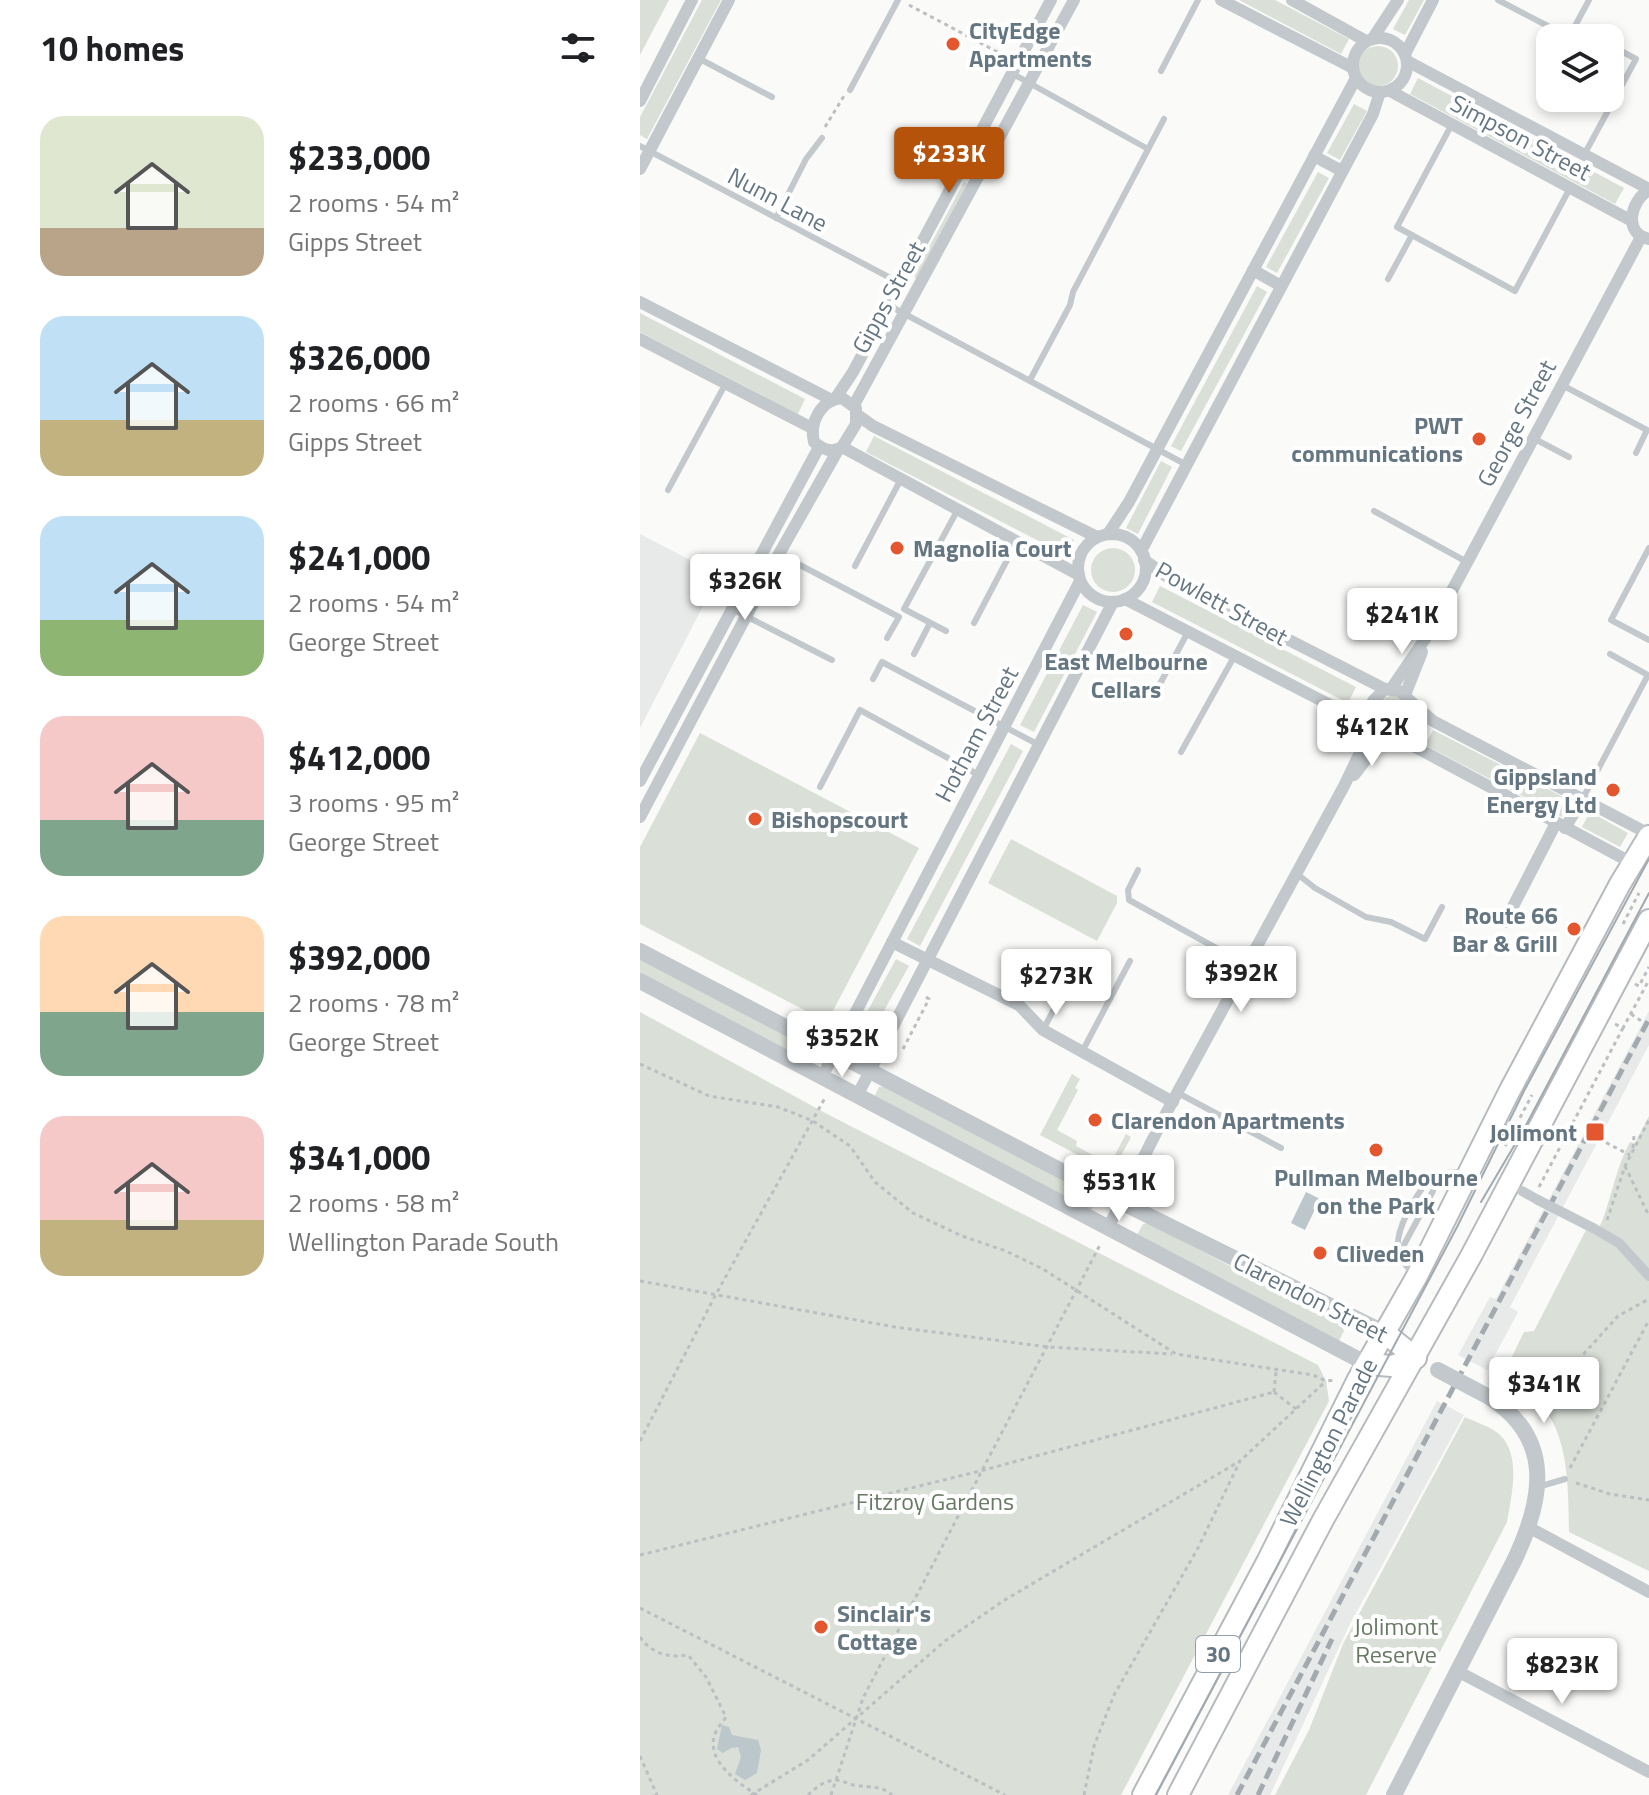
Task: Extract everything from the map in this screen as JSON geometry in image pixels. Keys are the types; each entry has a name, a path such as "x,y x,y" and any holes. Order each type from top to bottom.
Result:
{"main road":[{"name":"Wellington Parade","path":"1143,1795 1267,1562 1367,1364 1417,1276 1509,1092 1641,867 1649,835"},
{"name":"Wellington Parade","path":"1178,1795 1323,1520 1416,1358 1649,920"},
{"name":"Clarendon Street","path":"1385,1333 1416,1358"},
{"name":"Clarendon Street","path":"1367,1364 1392,1366 1416,1358"}],"street":[{"path":"640,101 692,0"},
{"path":"640,169 645,148 729,0"},
{"name":"Gipps Street","path":"834,400 853,372 1051,0"},
{"name":"Gipps Street","path":"855,409 903,313 977,183 1074,0"},
{"path":"1221,0 1354,73 1366,89 1385,92"},
{"path":"1292,0 1306,3 1370,40 1392,40 1406,57"},
{"path":"1080,578 1081,553 1103,536 1158,447 1314,156 1354,73 1356,53 1370,40 1398,0"},
{"path":"857,1096 1039,745 1119,600 1142,583 1145,572 1143,555 1185,464 1385,92 1404,79 1406,57 1433,0"},
{"name":"Simpson Street","path":"1406,57 1649,190"},
{"name":"Simpson Street","path":"1385,92 1452,124 1632,221"},
{"path":"997,104 1014,113"},
{"path":"1314,156 1342,171"},
{"path":"959,173 977,183"},
{"path":"1645,238 1633,229 1632,221 1635,204 1649,190"},
{"name":"George Street","path":"1388,689 1431,630 1533,438 1645,238"},
{"path":"1253,270 1281,286"},
{"path":"640,302 834,400"},
{"path":"641,343 812,428"},
{"path":"1119,600 1094,596 1080,578 901,479 840,449 830,451 819,447 814,442 812,428 820,411 842,398 873,426 1103,536 1127,537 1143,555"},
{"path":"640,817 779,554 840,449 852,434 855,409"},
{"path":"640,781 819,447"},
{"path":"766,546 779,554"},
{"name":"Powlett Street","path":"1143,555 1172,580 1388,689"},
{"name":"Hotham Street","path":"827,1080 835,1052 1080,578"},
{"name":"Powlett Street","path":"1119,600 1189,630 1338,709 1376,735 1406,742 1641,867"},
{"name":"George Street","path":"1407,698 1431,630"},
{"path":"691,685 705,693"},
{"path":"1109,1226 1296,873 1376,735 1370,706 1388,689 1407,698 1433,721 1649,835"},
{"path":"1376,735 1397,734 1407,718 1407,698"},
{"path":"1505,922 1560,826 1583,798"},
{"path":"892,942 1019,1005 1043,1030 1081,1054 1175,1098"},
{"name":"Clarendon Street","path":"640,951 1121,1202 1385,1333"},
{"name":"Clarendon Street","path":"640,981 1367,1364"},
{"path":"1522,1191 1619,1243 1649,1276"},
{"path":"1394,1795 1530,1528 1538,1487 1537,1462 1528,1437 1512,1414 1489,1397 1416,1358"},
{"path":"1530,1528 1649,1592"},
{"path":"1459,1672 1649,1772"}],"lane":[{"path":"850,90 898,0"},
{"path":"1161,71 1198,0"},
{"path":"1498,0 1544,24"},
{"path":"1577,24 1589,0"},
{"path":"1624,53 1636,59 1624,81"},
{"path":"698,58 772,97"},
{"path":"1013,74 1148,149"},
{"path":"1584,155 1607,112"},
{"path":"1030,380 1164,119"},
{"path":"1452,124 1397,227 1515,291 1570,188"},
{"path":"776,218 806,159 822,138"},
{"name":"Nunn Lane","path":"645,148 900,283"},
{"path":"1388,279 1412,235"},
{"path":"888,305 1185,464"},
{"path":"668,490 726,383"},
{"path":"1562,385 1647,430 1636,453"},
{"path":"1533,438 1569,457"},
{"path":"855,566 901,479"},
{"path":"946,631 904,609 957,511"},
{"path":"1374,511 1467,562"},
{"path":"974,623 1016,543"},
{"path":"1649,548 1611,620 1649,640"},
{"path":"779,554 899,617 887,638"},
{"path":"732,609 832,660"},
{"path":"914,654 930,623"},
{"path":"1154,695 1189,630"},
{"path":"1583,798 1648,675 1610,654"},
{"path":"1181,752 1235,655"},
{"path":"873,679 882,662 1039,745"},
{"path":"820,787 860,710 979,775"},
{"path":"1138,870 1128,890 1129,900 1247,965"},
{"path":"1296,873 1315,888 1366,917 1391,922 1425,939 1442,907"},
{"path":"1081,1054 1130,961"},
{"path":"1043,1030 1072,975"},
{"path":"1175,1098 1281,1148"},
{"path":"1417,1276 1399,1254 1403,1225 1429,1179 1445,1173 1471,1172"},
{"path":"1399,1254 1433,1191"},
{"path":"1538,1487 1565,1479"}],"path":[{"path":"898,0 1007,57"},
{"path":"822,138 841,98 850,90"},
{"path":"1623,924 1639,893"},
{"path":"1632,982 1639,986 1649,967"},
{"path":"1536,1198 1649,980"},
{"path":"908,1051 903,1049 929,999 922,995"},
{"path":"1631,1014 1643,1022"},
{"path":"1615,1024 1623,1028"},
{"path":"640,1064 709,1096 778,1107 813,1121 850,1146 875,1182 913,1213 1043,1269 1176,1354"},
{"path":"640,1441 715,1296 813,1121 827,1080"},
{"path":"1505,1146 1532,1095"},
{"path":"1598,1230 1625,1166 1649,1120"},
{"path":"1630,1156 1634,1136"},
{"path":"1599,1139 1630,1156"},
{"path":"1625,1166 1649,1216"},
{"path":"831,1795 863,1698 1109,1226"},
{"path":"640,1281 895,1327 1048,1347 1176,1354 1313,1375 1326,1381 1344,1379"},
{"path":"1526,1397 1571,1368 1618,1316 1649,1299"},
{"path":"1649,1320 1565,1479 1589,1489 1649,1500"},
{"path":"1274,1392 1276,1371"},
{"path":"640,1637 645,1644 669,1658 688,1655 699,1666 726,1717 714,1734 714,1751 731,1778 754,1794 808,1760 945,1641 1003,1601 1240,1461 1326,1381"},
{"path":"640,1555 980,1471 1274,1392"},
{"path":"1274,1392 1296,1409"},
{"path":"1084,1795 1094,1746 1114,1695 1198,1548 1240,1461"},
{"path":"640,1608 1005,1795"},
{"path":"640,1756 657,1795"},
{"path":"808,1795 824,1783 836,1780 856,1786 873,1786 892,1795"}],"shaded area":[{"path":"640,534 719,575 640,728"},
{"path":"1649,1011 1649,1045 1510,1307 1518,1312 1487,1370 1458,1355 1490,1297 1496,1299"},
{"path":"1306,1192 1320,1199 1305,1230 1291,1223"},
{"path":"1437,1401 1464,1415 1349,1626 1270,1795 1228,1795"},
{"path":"722,1725 729,1727 732,1735 758,1740 761,1750 757,1773 745,1780 735,1774 741,1757 738,1747 723,1753 717,1749"}],"green space":[{"path":"640,0 669,0 640,55"},
{"path":"702,0 721,0 647,139 640,135 640,117"},
{"path":"1239,0 1275,0 1349,39 1341,54"},
{"path":"1409,0 1424,0 1405,35 1393,29"},
{"path":"1378,46 1392,52 1398,66 1392,80 1378,86 1364,80 1358,66 1364,52"},
{"path":"1418,78 1624,188 1615,204 1410,94"},
{"path":"1354,104 1367,111 1340,160 1327,153"},
{"path":"1318,172 1329,178 1277,273 1266,267"},
{"path":"964,182 968,184 916,279 914,275"},
{"path":"1257,286 1267,292 1181,451 1171,446"},
{"path":"640,313 805,399 798,414 640,332"},
{"path":"874,436 1074,540 1066,555 866,452"},
{"path":"1161,461 1172,467 1138,534 1126,528"},
{"path":"1113,548 1129,554 1135,570 1129,586 1113,592 1097,586 1091,570 1097,554"},
{"path":"1160,586 1356,687 1348,703 1152,602"},
{"path":"1083,605 1097,612 1034,732 1020,725"},
{"path":"1394,695 1401,701 1399,719 1387,731 1375,733 1370,726 1374,710 1384,699"},
{"path":"1433,730 1571,801 1562,817 1425,745"},
{"path":"700,733 919,848 827,1022 640,924 640,847"},
{"path":"1011,744 1023,751 920,946 907,939"},
{"path":"1590,812 1628,833 1620,847 1582,827"},
{"path":"1011,839 1117,896 1117,903 1097,941 988,883"},
{"path":"640,957 809,1046 813,1051 807,1061 640,977"},
{"path":"896,959 909,966 867,1041 855,1034"},
{"name":"Fitzroy Gardens","path":"640,1012 829,1115 1318,1365 1326,1381 1329,1401 1121,1795 640,1795"},
{"path":"1072,1074 1080,1079 1075,1088 1078,1090 1057,1130 1077,1141 1076,1146 1110,1164 1126,1134 1131,1137 1112,1173 1040,1135"},
{"path":"885,1086 1095,1196 1092,1209 1086,1211 874,1097 879,1087"},
{"path":"1649,1116 1649,1571 1569,1532 1565,1463 1556,1429 1538,1401 1502,1377 1524,1332 1534,1331 1586,1230 1596,1235 1625,1153 1630,1142 1635,1143"},
{"path":"1148,1223 1341,1324 1344,1331 1339,1341 1137,1235 1143,1224"},
{"name":"Jolimont Reserve","path":"1465,1417 1497,1432 1511,1454 1513,1477 1507,1522 1366,1795 1275,1795 1309,1730 1343,1644"}],"tram line":[{"path":"1156,1795 1457,1227 1524,1091 1649,859"},
{"path":"1481,1202 1524,1129 1649,893"}],"railway":[{"path":"1237,1795 1649,1019"},
{"path":"1258,1795 1332,1639"}],"place":[{"name":"CityEdge Apartments","path":"953,44"},
{"name":"PWT communications","path":"1479,439"},
{"name":"Magnolia Court","path":"897,548"},
{"name":"East Melbourne Cellars","path":"1126,634"},
{"name":"Gippsland Energy Ltd","path":"1613,790"},
{"name":"Bishopscourt","path":"755,819"},
{"name":"Route 66 Bar & Grill","path":"1574,929"},
{"name":"Clarendon Apartments","path":"1095,1120"},
{"name":"Jolimont","path":"1595,1132"},
{"name":"Pullman Melbourne on the Park","path":"1376,1150"},
{"name":"Cliveden","path":"1320,1253"},
{"name":"Sinclair's Cottage","path":"821,1627"}]}
